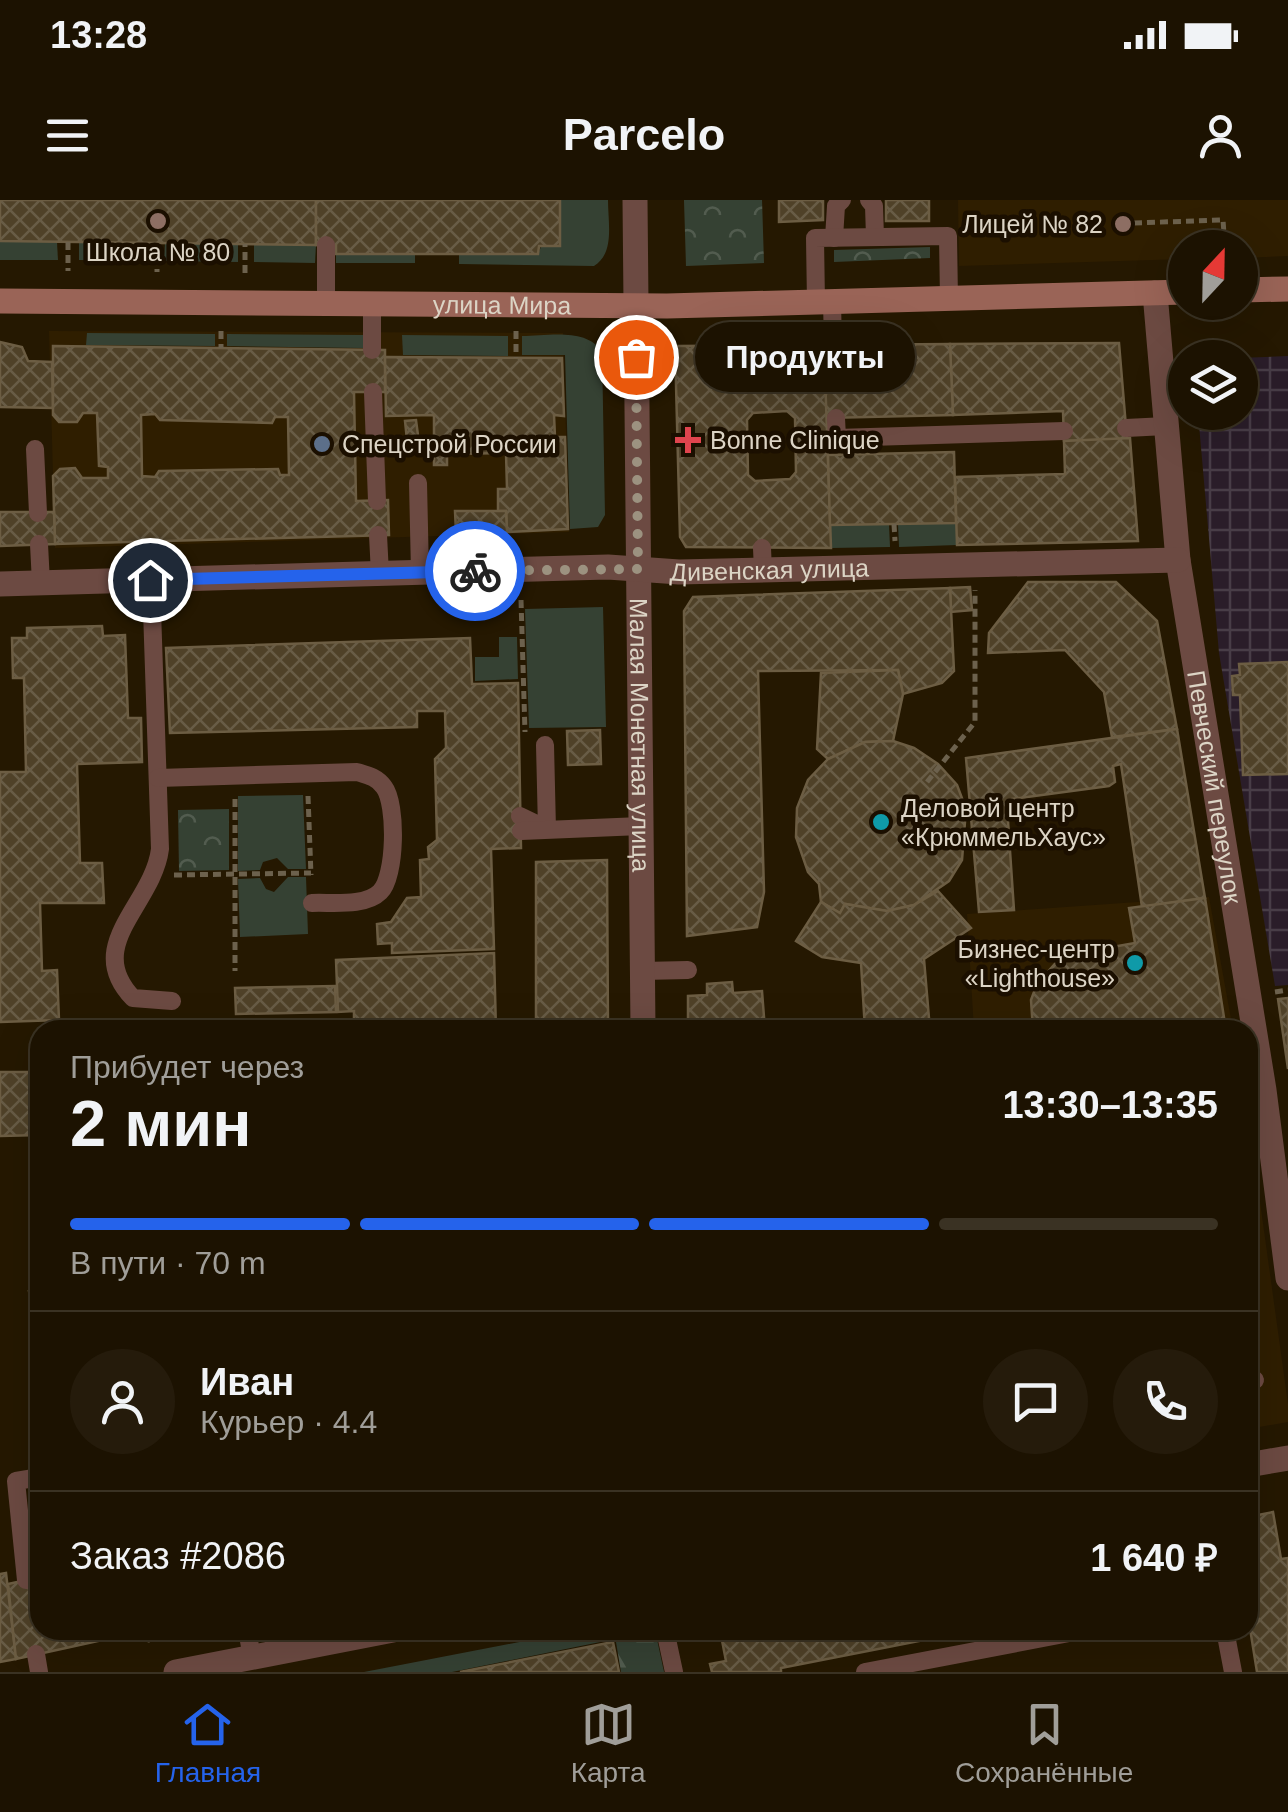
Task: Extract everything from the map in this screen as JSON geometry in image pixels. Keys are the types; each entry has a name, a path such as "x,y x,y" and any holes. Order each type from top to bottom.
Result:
{"street":[{"name":"Малая Монетная улица","path":"635,200 643,1020"},
{"path":"1258,289 1288,288"},
{"name":"Певческий переулок","path":"1155,292 1178,560 1246,1020"},
{"name":"улица Мира","path":"0,301 635,306 1168,292"},
{"name":"Дивенская улица","path":"0,584 638,569 762,560 972,567 1178,560"},
{"name":"Певческий переулок","path":"1258,1100 1284,1212 1288,1278"},
{"path":"1258,1463 1288,1458"},
{"path":"176,1672 340,1640"}],"lane":[{"path":"834,238 836,206 842,200"},
{"path":"868,200 874,206 875,237"},
{"path":"833,345 815,238 948,236 949,299"},
{"path":"326,245 326,305"},
{"path":"372,304 372,350"},
{"path":"373,392 377,501"},
{"path":"836,418 836,438 1064,431"},
{"path":"1126,428 1166,426"},
{"path":"35,449 38,512"},
{"path":"418,483 420,572"},
{"path":"378,535 380,574"},
{"path":"39,544 41,583"},
{"path":"150,580 158,778 157,869 122,928 115,945 114,964 118,983 133,998 172,1001"},
{"path":"546,745 547,830"},
{"path":"158,778 357,772 373,777 386,788 390,878 379,894 363,901 312,903"},
{"path":"520,823 547,830 641,826"},
{"path":"642,971 688,970"},
{"path":"26,1580 16,1482 30,1479"},
{"path":"248,1640 252,1657"},
{"path":"667,1640 674,1672"},
{"path":"877,1671 1034,1640"},
{"path":"1228,1640 1233,1672"}],"path":[{"path":"1134,223 1223,220 1224,230"},
{"path":"68,242 68,271"},
{"path":"157,243 157,272"},
{"path":"245,244 245,272"},
{"path":"221,328 222,348"},
{"path":"516,329 516,358"},
{"path":"927,782 975,722 972,567"},
{"path":"521,600 524,731 546,745"},
{"path":"308,773 312,903"},
{"path":"235,776 235,971"},
{"path":"157,869 178,876 311,873"},
{"path":"1277,992 1288,990"}],"shaded area":[{"name":"Лицей № 82","path":"958,200 1288,200 1288,256 1258,257 1258,230 1168,230 1168,260 959,266"},
{"path":"49,331 563,333 569,532 55,548"},
{"path":"1288,356 1288,985 1275,986 1219,653 1199,430 1258,430 1258,357"},
{"path":"1209,897 1231,1020 973,1020 967,914"},
{"path":"1258,1187 1288,1404 1288,1422 1258,1427"}],"green space":[{"path":"560,200 608,200 608,245 594,266 459,264 459,254 538,254"},
{"path":"684,200 762,200 764,263 686,266"},
{"path":"0,241 57,242 58,260 0,260"},
{"path":"79,242 150,243 150,261 79,260"},
{"path":"165,243 238,244 238,262 164,261"},
{"path":"254,245 316,245 315,263 254,262"},
{"path":"930,247 930,258 834,262 834,250"},
{"path":"336,254 415,254 415,263 336,263"},
{"path":"87,333 215,334 215,346 86,345"},
{"path":"227,334 363,335 363,348 227,346"},
{"path":"402,335 508,336 508,356 403,355"},
{"path":"522,336 577,336 602,352 605,515 598,527 570,529 565,355 522,355"},
{"path":"956,523 957,545 899,547 898,524"},
{"path":"889,524 890,547 831,548 830,525"},
{"path":"603,607 606,727 529,728 525,609"},
{"path":"499,637 517,637 518,679 475,681 475,657 499,657"},
{"path":"303,795 306,869 288,869 277,858 263,862 260,870 238,871 238,796"},
{"path":"229,809 229,870 179,871 178,810"},
{"path":"288,877 306,877 308,934 240,937 238,879 260,878 266,889 274,892"},
{"path":"529,1640 610,1640 452,1672 364,1672"},
{"path":"616,1640 657,1640 664,1672 621,1672"}],"building":[{"name":"Школа № 80","path":"0,200 316,200 316,245 0,241"},
{"path":"316,200 560,200 560,246 539,246 538,254 336,254 336,245 316,245"},
{"path":"779,200 823,200 823,220 779,222"},
{"path":"886,200 929,200 929,221 886,221"},
{"path":"0,342 22,347 28,361 52,362 53,408 0,407"},
{"path":"1119,343 1127,439 1064,441 1063,411 953,415 950,344"},
{"path":"950,344 953,415 826,418 824,345"},
{"path":"824,345 831,548 686,547 680,537 675,346","holes":["787,411 795,418 796,472 790,479 755,481 748,475 747,420 753,413"]},
{"name":"Спецстрой России","path":"53,346 385,350 385,392 354,392 356,501 388,500 389,535 55,544 53,476 60,469 75,468 82,478 108,478 108,467 99,466 97,413 83,413 77,422 59,422 53,415","holes":["155,414 160,420 272,423 275,417 288,417 289,475 280,475 278,469 159,471 155,477 142,476 141,415"]},
{"path":"385,357 562,358 564,416 554,415 555,437 565,437 568,529 507,532 506,511 498,511 498,489 507,489 506,453 447,454 447,465 434,465 434,455 417,454 407,440 405,421 416,420 419,443 434,443 434,415 386,416"},
{"path":"1130,438 1138,541 957,545 955,477 1065,474 1064,441"},
{"path":"954,452 956,523 830,525 828,455"},
{"path":"455,511 506,511 507,532 456,533"},
{"path":"0,512 54,512 55,544 0,546"},
{"path":"1028,582 1116,582 1157,621 1177,729 1112,737 1104,692 1065,650 988,653 989,633"},
{"path":"970,587 972,610 951,612 950,588"},
{"path":"950,588 954,671 942,683 903,694 898,670 758,671 764,892 757,927 687,936 684,611 693,597"},
{"path":"102,626 103,636 125,635 128,718 141,718 142,762 77,764 80,863 102,863 104,903 40,903 42,971 57,970 59,1020 0,1022 0,772 26,772 24,678 13,678 12,638 27,638 27,628"},
{"path":"470,638 472,684 518,683 521,848 491,849 494,949 392,953 392,943 378,944 377,924 391,922 407,898 421,897 420,860 429,859 428,847 437,840 435,759 446,748 445,711 417,711 417,727 170,733 166,648"},
{"path":"1288,662 1288,774 1243,775 1240,695 1233,695 1232,676 1240,675 1239,664"},
{"path":"898,670 903,694 893,741 865,742 828,759 817,749 821,673"},
{"path":"1177,729 1205,898 1142,907 1121,764 1113,766 1115,782 1109,786 1012,799 1007,806 1014,910 979,912 966,758"},
{"path":"600,730 601,764 568,765 567,731"},
{"name":"Деловой центр «КрюммельХаус»","path":"893,741 914,748 938,764 957,785 966,809 962,860 949,881 914,905 887,911 845,904 840,913 821,902 819,884 808,872 796,837 797,808 808,780 828,759 865,742"},
{"path":"607,860 608,1020 536,1020 536,862"},
{"path":"938,891 971,928 924,959 929,1020 864,1020 861,963 822,957 796,941 821,902 840,913 845,904 887,911 914,905"},
{"name":"Бизнес-центр «Lighthouse»","path":"1205,898 1224,1020 1032,1020 1031,1000 1037,984 1062,956 1135,943 1129,908"},
{"path":"494,953 496,1020 354,1020 354,1011 338,1012 336,960"},
{"path":"732,982 733,993 762,991 764,1020 688,1020 688,996 707,995 707,984"},
{"path":"335,986 336,1012 236,1014 235,988"},
{"path":"1288,998 1288,1069 1278,999"},
{"path":"0,1072 30,1072 30,1135 0,1136"},
{"path":"1273,1512 1281,1559 1288,1558 1288,1672 1257,1672 1252,1640 1258,1640 1258,1515"},
{"path":"6,1573 16,1659 0,1662 0,1574"},
{"path":"30,1579 30,1640 102,1640 16,1659 8,1584"},
{"path":"722,1640 924,1640 781,1668 781,1672 712,1672 710,1664 726,1661"},
{"path":"613,1642 619,1672 460,1672"}],"way so far":[{"path":"475,571 638,569 636,357"}],"place":[{"name":"Школа № 80","path":"158,221"},
{"name":"Лицей № 82","path":"1123,224"},
{"name":"Продукты","path":"636,357"},
{"name":"Bonne Clinique","path":"688,440"},
{"name":"Спецстрой России","path":"322,444"},
{"name":"Деловой центр «КрюммельХаус»","path":"881,822"},
{"name":"Бизнес-центр «Lighthouse»","path":"1135,963"}],"route":[{"path":"150,580 475,571"}]}
